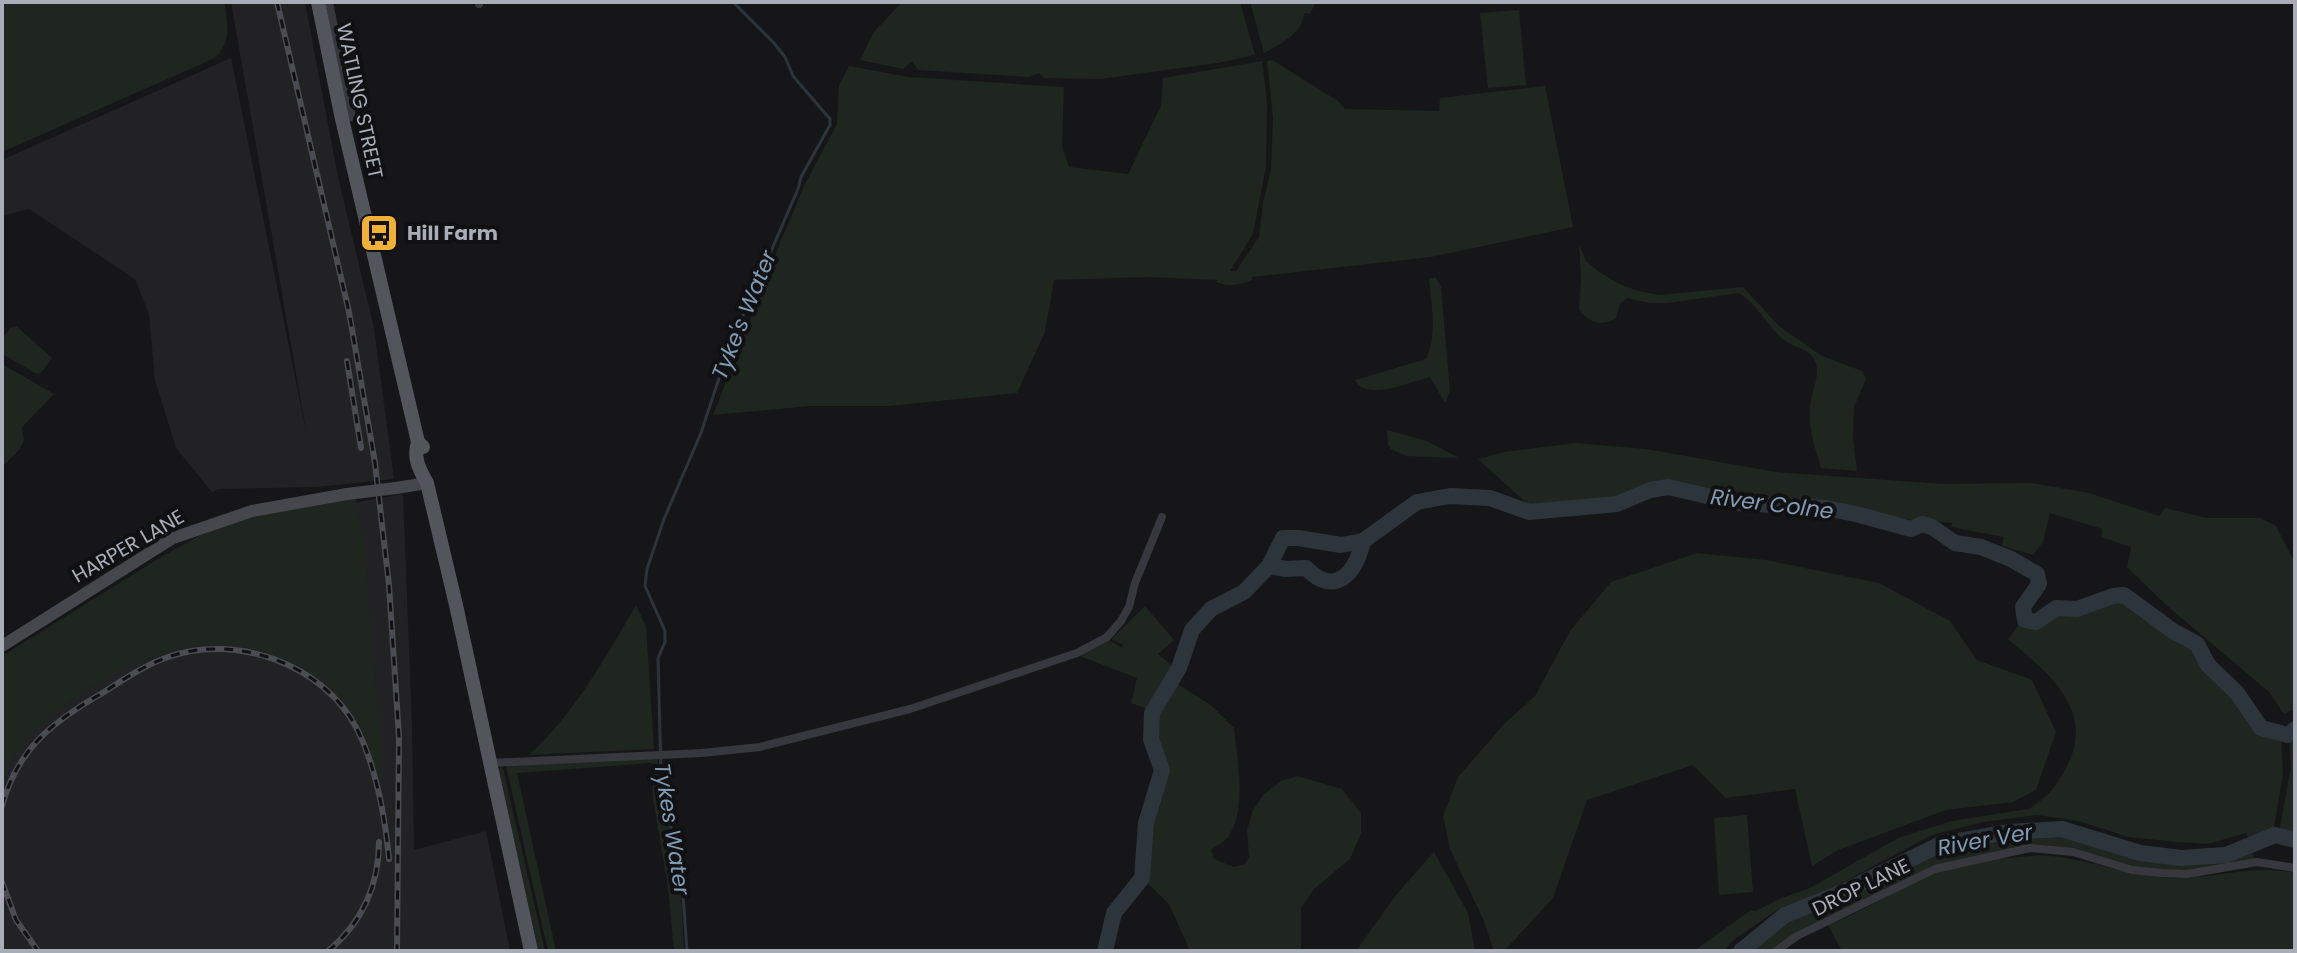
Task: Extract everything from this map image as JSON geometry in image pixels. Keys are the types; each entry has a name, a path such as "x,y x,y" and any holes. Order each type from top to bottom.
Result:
{"main road":[{"name":"WATLING STREET","path":"318,2 342,119 418,442 424,448 427,483 531,951"},
{"name":"HARPER LANE","path":"2,646 173,538 225,518 347,494 427,483"}],"street":[{"path":"329,2 352,117 342,119"},
{"path":"491,763 702,753 760,747 910,709 1077,653 1107,637 1121,621 1162,517"},
{"name":"DROP LANE","path":"1776,951 1797,936 1935,869 2030,848 2073,852 2132,870 2162,873 2187,874 2257,862 2295,868"}],"shaded area":[{"path":"2,2 224,2 226,39 215,58 2,152"},
{"path":"231,2 305,2 338,177 374,328 394,479 316,487 219,489 212,492 176,448 155,380 149,314 135,279 29,209 2,216 2,160 231,58 307,436"},
{"path":"902,2 1240,2 1255,55 1100,79 1044,78 1039,73 1029,77 918,70 912,61 903,69 860,60 873,33"},
{"path":"1250,2 1316,2 1310,14 1304,13 1295,32 1264,53"},
{"path":"1519,10 1526,85 1488,88 1480,13"},
{"path":"1272,60 1338,101 1345,109 1439,111 1440,98 1545,86 1573,227 1431,257 1252,277 1248,282 1234,285 1220,284 1217,280 1149,277 1054,280 1045,332 1017,393 889,406 811,406 713,415 805,184 837,124 839,86 849,66 908,77 1064,87 1062,146 1069,167 1128,174 1161,106 1163,78 1262,61 1267,100 1266,167 1253,234 1230,271 1236,271 1259,237 1271,169 1273,118 1267,61"},
{"path":"1579,244 1586,261 1598,271 1638,291 1659,295 1743,287 1779,326 1822,356 1862,371 1866,379 1854,407 1853,437 1857,471 1821,468 1810,423 1817,374 1814,359 1808,352 1780,337 1746,298 1739,293 1650,303 1627,298 1620,304 1616,318 1596,322 1579,310"},
{"path":"1429,278 1436,278 1441,287 1450,391 1445,403 1430,377 1389,389 1369,390 1361,386 1355,380 1426,359 1433,330"},
{"path":"16,326 52,358 41,373 37,374 2,354 2,339 10,328"},
{"path":"2,364 54,394 22,427 24,441 2,467"},
{"path":"1387,430 1427,441 1459,458 1406,456 1388,445"},
{"path":"1575,443 1646,449 1776,472 1944,484 2032,483 2089,493 2159,516 2165,508 2207,518 2260,518 2276,526 2295,563 2295,709 2284,714 2269,692 2165,604 2127,567 2131,547 2101,537 2102,529 2050,513 2043,542 2033,555 2002,546 2004,537 1951,527 1952,523 1738,499 1678,485 1664,485 1618,501 1533,509 1478,459 1504,452"},
{"path":"403,494 414,850 486,831 510,951 2,951 2,667 325,508"},
{"path":"356,499 365,552 383,779 377,779 365,739 354,717 342,701 311,674 274,655 234,645 214,644 188,647 151,658 101,681 74,698 26,741 12,760 2,786 2,656 201,535 289,508"},
{"path":"1697,553 1766,560 1879,583 1950,621 1977,660 2032,680 2056,732 2036,790 2013,802 1946,810 1838,850 1812,866 1795,789 1726,798 1693,765 1587,800 1553,898 1505,950 1494,951 1483,919 1450,849 1443,816 1458,777 1505,723 1535,696 1570,631 1611,582"},
{"path":"2124,600 2194,646 2206,667 2240,702 2260,731 2281,735 2283,774 2273,833 2251,841 2246,833 2208,844 2128,837 2079,821 2037,815 1983,822 1932,835 1821,894 1782,907 1735,939 1723,951 1694,951 1751,910 1756,911 1810,888 1898,838 1952,821 2028,809 2046,797 2066,768 2074,747 2076,728 2072,711 2052,679 2008,639 2021,622 2038,625 2055,616"},
{"path":"636,605 646,626 654,749 529,755 575,703"},
{"path":"1145,606 1174,640 1158,654 1176,669 1150,710 1131,703 1137,678 1080,656 1107,639 1122,648 1123,645 1112,639"},
{"path":"1173,681 1212,706 1234,728 1240,782 1238,810 1229,836 1211,850 1214,859 1234,867 1245,864 1249,857 1247,830 1253,810 1264,794 1281,781 1297,776 1342,789 1361,813 1361,833 1350,859 1314,889 1301,908 1301,951 1190,951 1169,904 1145,881 1148,847 1165,772 1154,742 1154,714"},
{"path":"2295,732 2295,836 2279,833 2291,766 2289,736"},
{"path":"657,757 681,893 684,951 674,951 668,887 653,799 652,763 517,773 556,951 548,951 506,766"},
{"path":"502,764 545,951 538,951 499,770"},
{"path":"1747,815 1753,892 1719,895 1714,818"},
{"path":"2062,831 2132,852 2178,859 2226,855 2250,847 2255,860 2187,872 2132,868 2057,849 1952,861 1795,934 1772,951 1746,951 1785,920 1941,846 2008,834"},
{"path":"1434,852 1468,913 1475,951 1353,951 1396,895"},
{"path":"2041,855 2160,877 2265,870 2295,873 2295,951 1842,951 1828,925 1948,867"}],"waterway":[{"name":"Tyke's Water","path":"687,951 683,894 661,772 658,658 665,642 665,631 645,586 647,569 664,519 701,433 729,348 801,177 830,125 830,119 793,76 785,57 733,2"},
{"name":"River Colne","path":"1105,951 1114,913 1142,878 1146,823 1162,770 1151,739 1152,713 1179,668 1192,630 1211,609 1244,592 1269,566 1283,538 1341,545 1363,541 1417,502 1450,496 1490,498 1529,512 1617,504 1650,490 1668,487 1738,503 1825,508 1911,529 1922,524 1955,543 1981,547 2037,574 2039,584 2023,607 2025,620 2036,622 2056,608 2077,609 2124,595 2173,631 2197,644 2208,665 2237,693 2261,728 2288,735 2295,729"},
{"name":"River Colne","path":"1269,566 1306,568 1316,577 1335,581 1350,572 1363,541"},
{"name":"River Ver","path":"1741,951 1785,915 1845,891 1941,844 2008,832 2062,829 2140,853 2181,858 2226,855 2275,835 2295,840"}],"railway":[{"path":"277,2 349,312 375,463 389,585 399,737 397,951"},
{"path":"347,361 361,448"},
{"path":"2,806 9,785 28,752 54,725 86,703 168,657 221,649 249,652 300,671 323,687 342,706 357,729 369,759 382,809 389,859"},
{"path":"328,951 350,928 366,902 376,873 379,842"},
{"path":"2,882 16,920 38,951"}],"place":[{"name":"Hill Farm","path":"379,233"}],"water label":[{"name":"Tykes Water","path":"672,829"}]}
